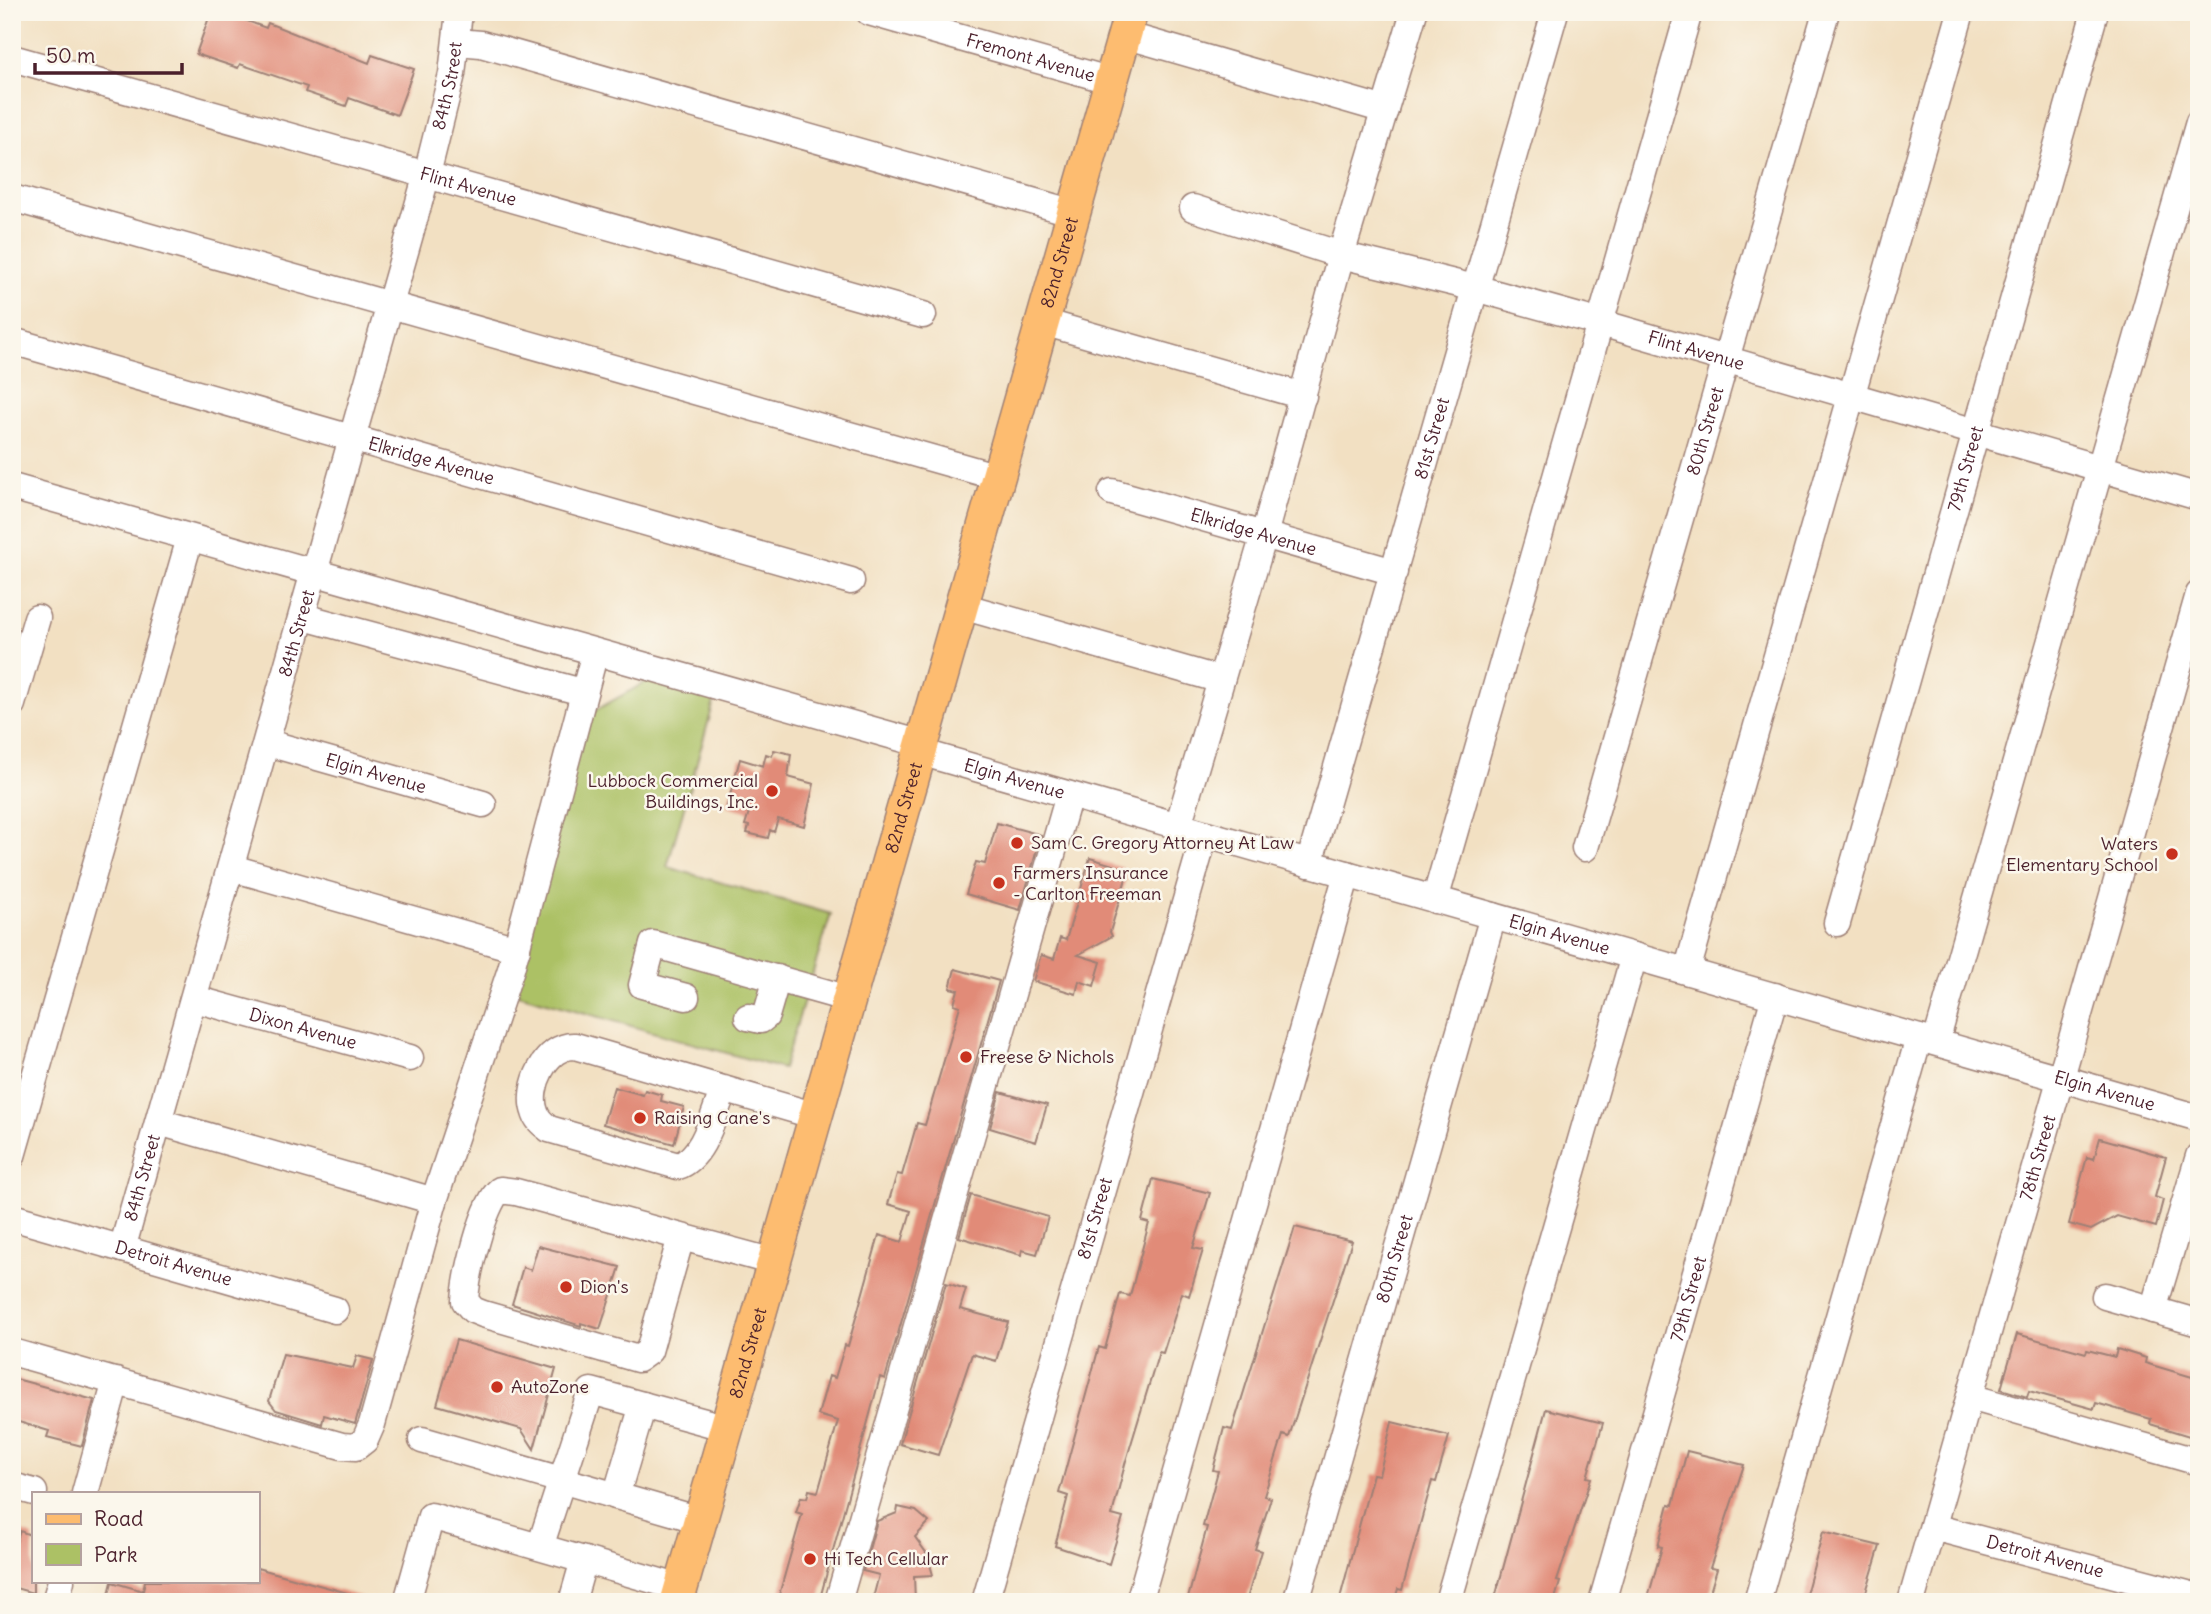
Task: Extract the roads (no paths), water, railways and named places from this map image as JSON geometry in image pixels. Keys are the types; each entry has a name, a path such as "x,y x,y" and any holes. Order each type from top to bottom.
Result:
{"main road":[{"name":"82nd Street","path":"679,1595 1128,24"}],"street":[{"name":"84th Street","path":"122,1249 304,617 445,109 457,42 459,12"},
{"name":"Fremont Avenue","path":"869,12 1112,81"},
{"path":"1178,826 1264,535 1341,255 1414,12"},
{"name":"81st Street","path":"1309,864 1555,12"},
{"path":"1435,900 1689,12"},
{"name":"80th Street","path":"1585,848 1826,12"},
{"path":"1687,971 1961,12"},
{"name":"79th Street","path":"1837,923 2095,12"},
{"path":"1128,24 1385,110"},
{"path":"457,42 481,44 1074,214"},
{"name":"Flint Avenue","path":"12,58 923,315"},
{"path":"1757,1602 2099,469 2199,122"},
{"path":"12,198 998,477"},
{"name":"Flint Avenue","path":"1193,208 1341,255 1601,323 2199,497"},
{"path":"1043,322 1303,396"},
{"name":"Elkridge Avenue","path":"12,341 851,582"},
{"name":"Elgin Avenue","path":"12,487 190,538 316,570 921,748 1069,795 2199,1118"},
{"name":"Elkridge Avenue","path":"1112,492 1394,572"},
{"path":"12,1156 190,538"},
{"name":"78th Street","path":"1911,1602 2199,594"},
{"path":"962,606 1221,680"},
{"path":"304,617 582,692"},
{"path":"12,704 37,618"},
{"path":"12,1352 342,1446 356,1447 365,1440 372,1424 434,1200 517,949 582,692 595,652"},
{"name":"Elgin Avenue","path":"268,743 483,804"},
{"path":"838,1602 1069,795"},
{"name":"81st Street","path":"985,1602 1205,834"},
{"path":"232,868 517,949"},
{"path":"1139,1602 1346,874"},
{"name":"80th Street","path":"1296,1602 1493,916"},
{"path":"686,998 642,985 653,944 849,999"},
{"path":"1448,1602 1634,956"},
{"path":"748,1017 761,1020 766,1016 777,978"},
{"name":"79th Street","path":"1602,1602 1775,996"},
{"name":"Dixon Avenue","path":"195,999 410,1058"},
{"path":"723,1089 699,1148 691,1158 556,1118 548,1104 553,1075 561,1064 584,1059 705,1094 723,1089 816,1116"},
{"path":"159,1122 434,1200"},
{"path":"2153,1310 2199,1156"},
{"path":"681,1237 645,1357 629,1357 473,1310 465,1301 466,1285 489,1205 500,1190 681,1237 774,1262"},
{"name":"Detroit Avenue","path":"12,1217 335,1310"},
{"path":"2105,1296 2199,1323"},
{"path":"85,1492 116,1381"},
{"path":"540,1547 590,1391 727,1428"},
{"path":"1970,1397 2199,1462"},
{"path":"616,1496 643,1405"},
{"path":"422,1440 700,1520"},
{"path":"407,1602 431,1516 584,1560 679,1595"},
{"name":"Detroit Avenue","path":"1933,1527 2199,1597"},
{"path":"572,1602 584,1560"},
{"path":"55,1602 61,1582"}],"place":[{"name":"Lubbock Commercial Buildings, Inc.","path":"772,791"},
{"name":"Sam C. Gregory Attorney At Law","path":"1017,843"},
{"name":"Waters Elementary School","path":"2172,854"},
{"name":"Farmers Insurance - Carlton Freeman","path":"999,883"},
{"name":"Freese & Nichols","path":"966,1057"},
{"name":"Raising Cane's","path":"640,1118"},
{"name":"Dion's","path":"566,1287"},
{"name":"AutoZone","path":"497,1387"},
{"name":"Hi Tech Cellular","path":"810,1559"}]}
